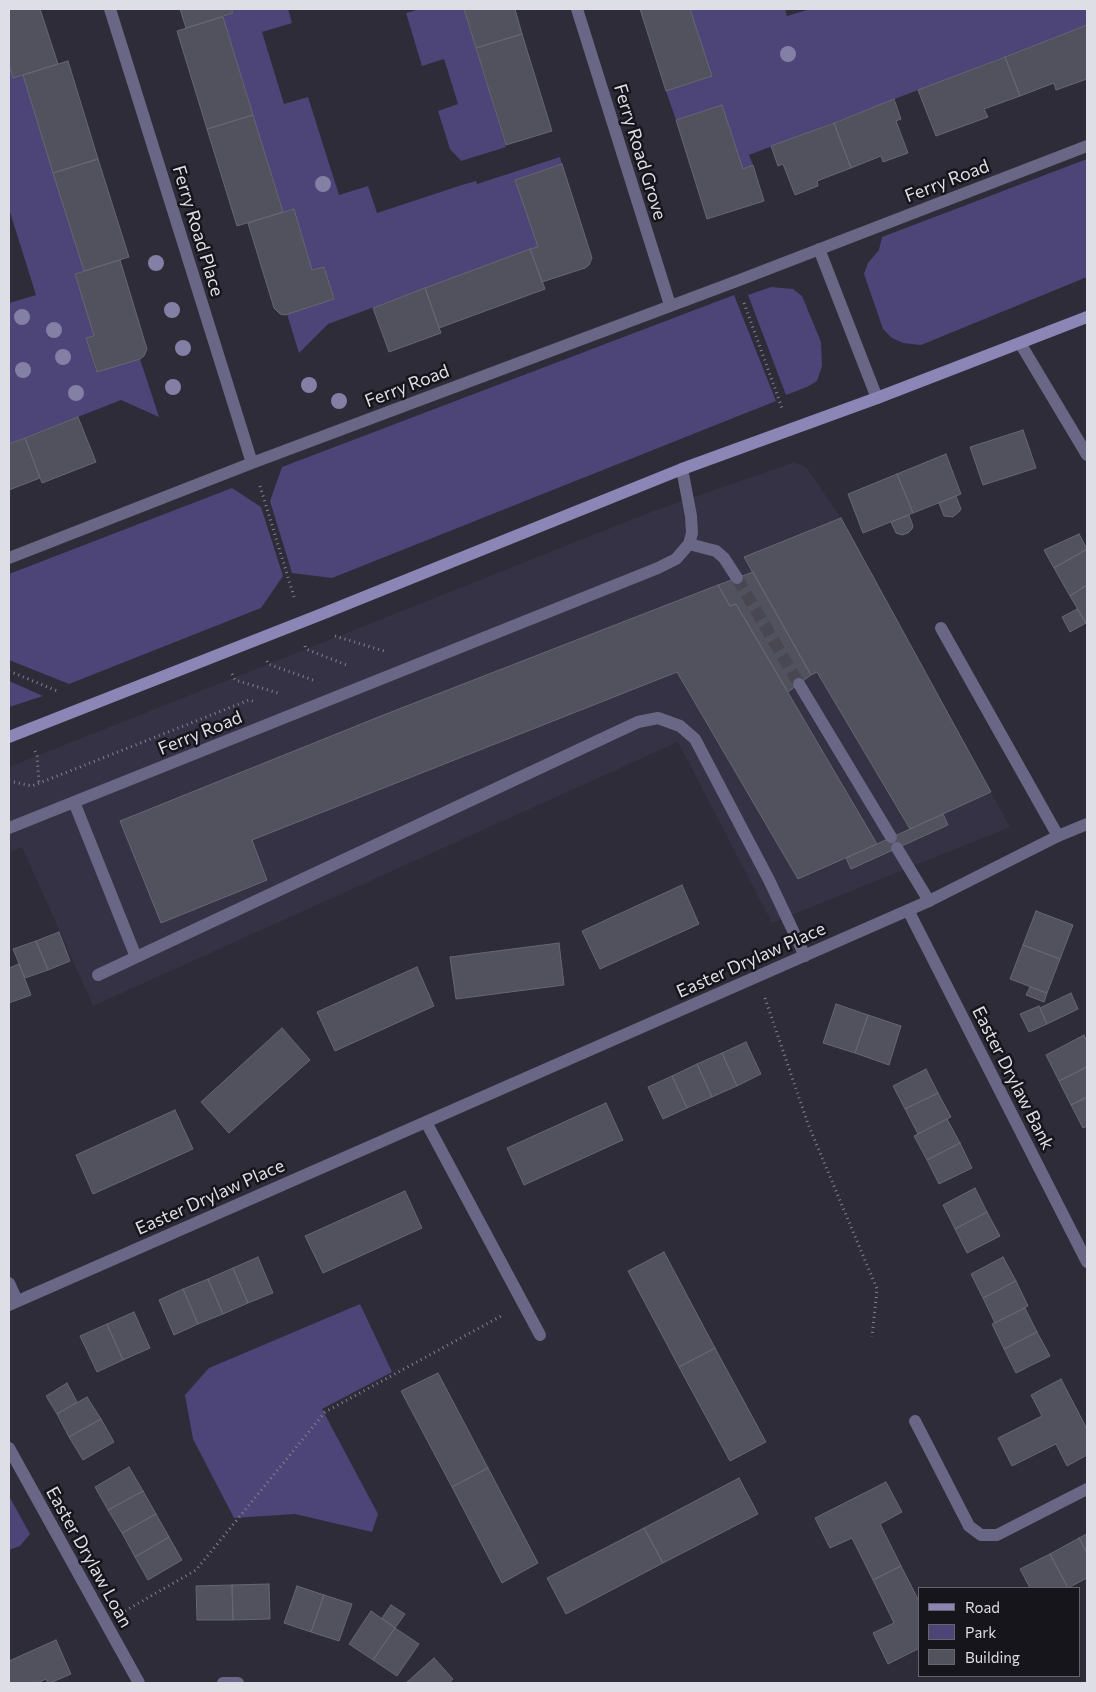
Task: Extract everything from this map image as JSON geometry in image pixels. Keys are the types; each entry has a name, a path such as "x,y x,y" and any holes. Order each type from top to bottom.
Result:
{"main road":[{"path":"9,737 302,622 682,469 877,398 1087,317"}],"street":[{"name":"Ferry Road Place","path":"110,9 252,463"},
{"name":"Ferry Road Grove","path":"577,9 670,305"},
{"name":"Ferry Road","path":"9,558 252,463 737,281 1087,146"},
{"path":"819,249 877,398"},
{"path":"1020,343 1087,455"},
{"path":"682,469 691,516 692,533 689,544 716,550 724,558 737,578"},
{"name":"Ferry Road","path":"9,828 658,568 676,559 689,544"},
{"path":"941,628 1058,836"},
{"path":"799,684 929,902"},
{"path":"98,975 638,722 658,718 680,726 695,739 769,880 805,956"},
{"path":"74,802 136,957"},
{"name":"Easter Drylaw Place","path":"13,1303 929,902 1058,836 1087,824"},
{"name":"Easter Drylaw Bank","path":"908,910 1087,1262"},
{"path":"426,1122 540,1335"},
{"path":"9,1283 13,1303"},
{"path":"915,1421 969,1526 981,1535 997,1535 1087,1489"},
{"name":"Easter Drylaw Loan","path":"9,1448 139,1683"},
{"path":"224,1683 238,1683"}],"path":[{"path":"737,281 790,430"},
{"path":"252,463 302,622"},
{"path":"322,614 331,635 392,653"},
{"path":"306,649 354,668"},
{"path":"224,652 235,680 286,696"},
{"path":"268,664 319,682"},
{"path":"9,671 90,705"},
{"path":"37,756 39,783"},
{"path":"758,976 808,1124 878,1289 872,1337"},
{"path":"106,1623 196,1570 325,1412 523,1303"}],"shaded area":[{"path":"795,462 807,468 841,518 1010,827 772,923 678,742 93,1006 22,847 9,852 9,767 651,512"}],"green space":[{"path":"231,9 288,9 292,23 262,32 284,104 308,97 339,195 368,186 377,213 462,185 476,181 477,184 560,157 562,164 515,180 538,247 328,324 299,353 287,314 334,299 324,267 312,270 294,209 283,212 223,17 233,13"},
{"path":"420,9 464,9 506,147 461,161 450,149 438,111 458,104 444,59 422,66 406,13"},
{"path":"690,9 785,9 787,16 810,9 1087,9 1087,25 749,155 753,165 743,169 722,105 676,120 666,91 712,76"},
{"path":"9,64 13,77 23,75 84,271 75,274 94,336 86,338 96,371 140,359 159,417 121,400 9,444 9,303 36,295 9,209"},
{"path":"1087,159 1087,277 921,345 903,343 892,338 883,329 864,274 868,263 879,250 882,237"},
{"path":"771,287 793,289 802,296 821,342 822,366 817,381 786,395 748,295"},
{"path":"734,295 776,401 332,578 292,573 270,501 282,467"},
{"path":"232,488 261,507 283,576 261,608 69,684 9,660 9,574"},
{"path":"9,681 43,696 9,707"},
{"path":"360,1304 392,1372 322,1409 378,1514 372,1532 295,1514 234,1518 193,1439 185,1395 209,1368"},
{"path":"9,1496 30,1534 20,1546 9,1550"}],"building":[{"path":"9,9 40,9 58,64 13,78 9,64"},
{"path":"180,9 231,9 233,13 186,28"},
{"path":"464,9 515,9 522,34 476,48"},
{"path":"640,9 690,9 712,76 666,91"},
{"path":"223,17 253,115 207,129 177,31"},
{"path":"1087,25 1087,79 1056,90 1054,83 1020,96 1005,57"},
{"path":"522,34 552,131 506,145 476,48"},
{"path":"1005,57 1020,96 984,109 988,117 936,136 918,90"},
{"path":"68,61 98,159 53,173 23,75"},
{"path":"894,99 901,119 896,121 908,153 883,162 881,156 851,168 834,123"},
{"path":"722,105 743,169 753,165 764,201 707,219 676,120"},
{"path":"253,115 283,212 237,226 207,129"},
{"path":"834,123 851,168 817,181 818,186 795,195 783,164 778,166 771,146"},
{"path":"98,159 129,257 84,271 53,173"},
{"path":"562,164 592,258 589,265 585,268 542,282 530,249 538,247 515,180"},
{"path":"294,209 312,270 324,267 334,299 285,315 280,314 274,308 248,223"},
{"path":"530,249 545,289 439,328 425,288"},
{"path":"120,260 147,349 144,356 140,359 97,372 86,338 94,336 75,274"},
{"path":"425,288 441,333 389,352 373,308"},
{"path":"78,417 96,462 42,483 25,438"},
{"path":"1023,430 1036,468 983,485 970,447"},
{"path":"25,438 40,478 9,490 9,444"},
{"path":"946,454 961,494 913,513 897,474"},
{"path":"897,474 913,513 863,533 848,494"},
{"path":"956,496 960,511 953,517 944,516 939,503"},
{"path":"909,515 913,526 912,529 902,535 896,533 891,522"},
{"path":"841,518 991,792 910,829 817,672 811,675 744,557"},
{"path":"1079,534 1087,549 1054,568 1044,550"},
{"path":"1087,549 1087,585 1070,596 1054,568"},
{"path":"753,572 811,675 788,692 736,604 730,606 718,585"},
{"path":"718,585 730,606 736,604 877,844 798,879 677,672 252,840 267,880 161,923 120,821 386,714"},
{"path":"1087,585 1087,622 1086,623 1070,596"},
{"path":"1077,609 1086,623 1070,632 1062,617"},
{"path":"943,814 948,825 851,869 846,858"},
{"path":"682,885 699,924 600,969 582,931"},
{"path":"1036,911 1073,925 1060,959 1023,945"},
{"path":"59,932 70,961 48,970 36,941"},
{"path":"36,941 48,970 25,978 13,949"},
{"path":"559,943 564,985 456,999 450,957"},
{"path":"1023,945 1060,959 1047,993 1010,979"},
{"path":"19,964 31,995 9,1003 9,968"},
{"path":"417,967 434,1006 335,1051 317,1012"},
{"path":"1030,987 1047,993 1044,1002 1026,995"},
{"path":"1071,993 1078,1009 1047,1024 1040,1008"},
{"path":"836,1004 868,1015 855,1053 823,1043"},
{"path":"1039,1006 1047,1024 1029,1032 1020,1014"},
{"path":"868,1015 901,1026 889,1065 855,1053"},
{"path":"282,1028 310,1060 229,1133 201,1102"},
{"path":"1084,1035 1087,1042 1087,1067 1059,1081 1046,1055"},
{"path":"746,1042 761,1074 737,1086 722,1053"},
{"path":"722,1053 737,1086 712,1097 697,1064"},
{"path":"697,1064 712,1097 687,1108 672,1076"},
{"path":"1087,1067 1087,1097 1071,1105 1059,1081"},
{"path":"926,1069 938,1093 905,1109 893,1086"},
{"path":"672,1076 687,1108 663,1119 648,1087"},
{"path":"938,1093 951,1117 918,1134 905,1109"},
{"path":"1087,1097 1087,1126 1083,1128 1071,1105"},
{"path":"606,1103 623,1140 524,1185 507,1148"},
{"path":"175,1110 193,1149 93,1194 76,1155"},
{"path":"947,1119 960,1143 927,1160 914,1136"},
{"path":"960,1143 972,1168 939,1184 927,1160"},
{"path":"975,1188 987,1212 955,1229 943,1205"},
{"path":"405,1191 422,1228 323,1273 305,1236"},
{"path":"987,1212 1000,1236 967,1253 955,1229"},
{"path":"664,1252 715,1348 679,1367 628,1271"},
{"path":"258,1257 273,1293 248,1303 233,1268"},
{"path":"1003,1257 1016,1281 983,1298 971,1274"},
{"path":"233,1268 248,1303 223,1314 208,1279"},
{"path":"208,1279 223,1314 198,1324 183,1289"},
{"path":"1016,1281 1028,1306 995,1323 983,1298"},
{"path":"183,1289 198,1324 174,1335 159,1300"},
{"path":"1025,1308 1037,1332 1004,1349 992,1324"},
{"path":"134,1312 150,1348 123,1360 107,1324"},
{"path":"107,1324 123,1360 97,1372 80,1336"},
{"path":"1037,1332 1050,1356 1016,1373 1004,1349"},
{"path":"715,1348 766,1442 730,1461 679,1367"},
{"path":"438,1373 488,1468 452,1487 401,1391"},
{"path":"1061,1379 1087,1429 1087,1455 1067,1466 1056,1444 1012,1466 998,1438 1042,1416 1031,1395"},
{"path":"67,1383 77,1402 57,1414 46,1396"},
{"path":"87,1397 101,1419 69,1437 57,1414"},
{"path":"101,1419 114,1442 83,1460 69,1437"},
{"path":"129,1467 143,1491 108,1510 95,1487"},
{"path":"488,1468 538,1563 502,1583 452,1487"},
{"path":"739,1478 758,1514 663,1563 644,1528"},
{"path":"886,1482 902,1512 880,1524 901,1566 873,1580 852,1538 830,1548 815,1518"},
{"path":"143,1491 156,1514 122,1533 108,1510"},
{"path":"156,1514 169,1537 135,1557 122,1533"},
{"path":"644,1528 663,1563 566,1614 547,1578"},
{"path":"1087,1534 1087,1553 1079,1538"},
{"path":"169,1537 182,1560 148,1580 135,1557"},
{"path":"1079,1538 1087,1553 1087,1578 1067,1587 1050,1554"},
{"path":"1050,1554 1067,1587 1029,1587 1020,1569"},
{"path":"901,1566 918,1599 918,1649 888,1664 873,1633 894,1623 873,1580"},
{"path":"269,1584 270,1619 233,1620 232,1585"},
{"path":"232,1585 233,1620 197,1620 196,1586"},
{"path":"297,1586 324,1595 311,1632 284,1623"},
{"path":"324,1595 352,1604 339,1641 311,1632"},
{"path":"391,1605 405,1614 395,1628 382,1618"},
{"path":"371,1611 395,1628 373,1660 349,1644"},
{"path":"395,1628 419,1644 397,1676 373,1660"},
{"path":"56,1640 71,1674 50,1683 46,1679 37,1683 9,1683 9,1661"},
{"path":"434,1658 453,1679 449,1683 406,1683"}],"tunnel":[{"path":"737,578 799,684"}]}
